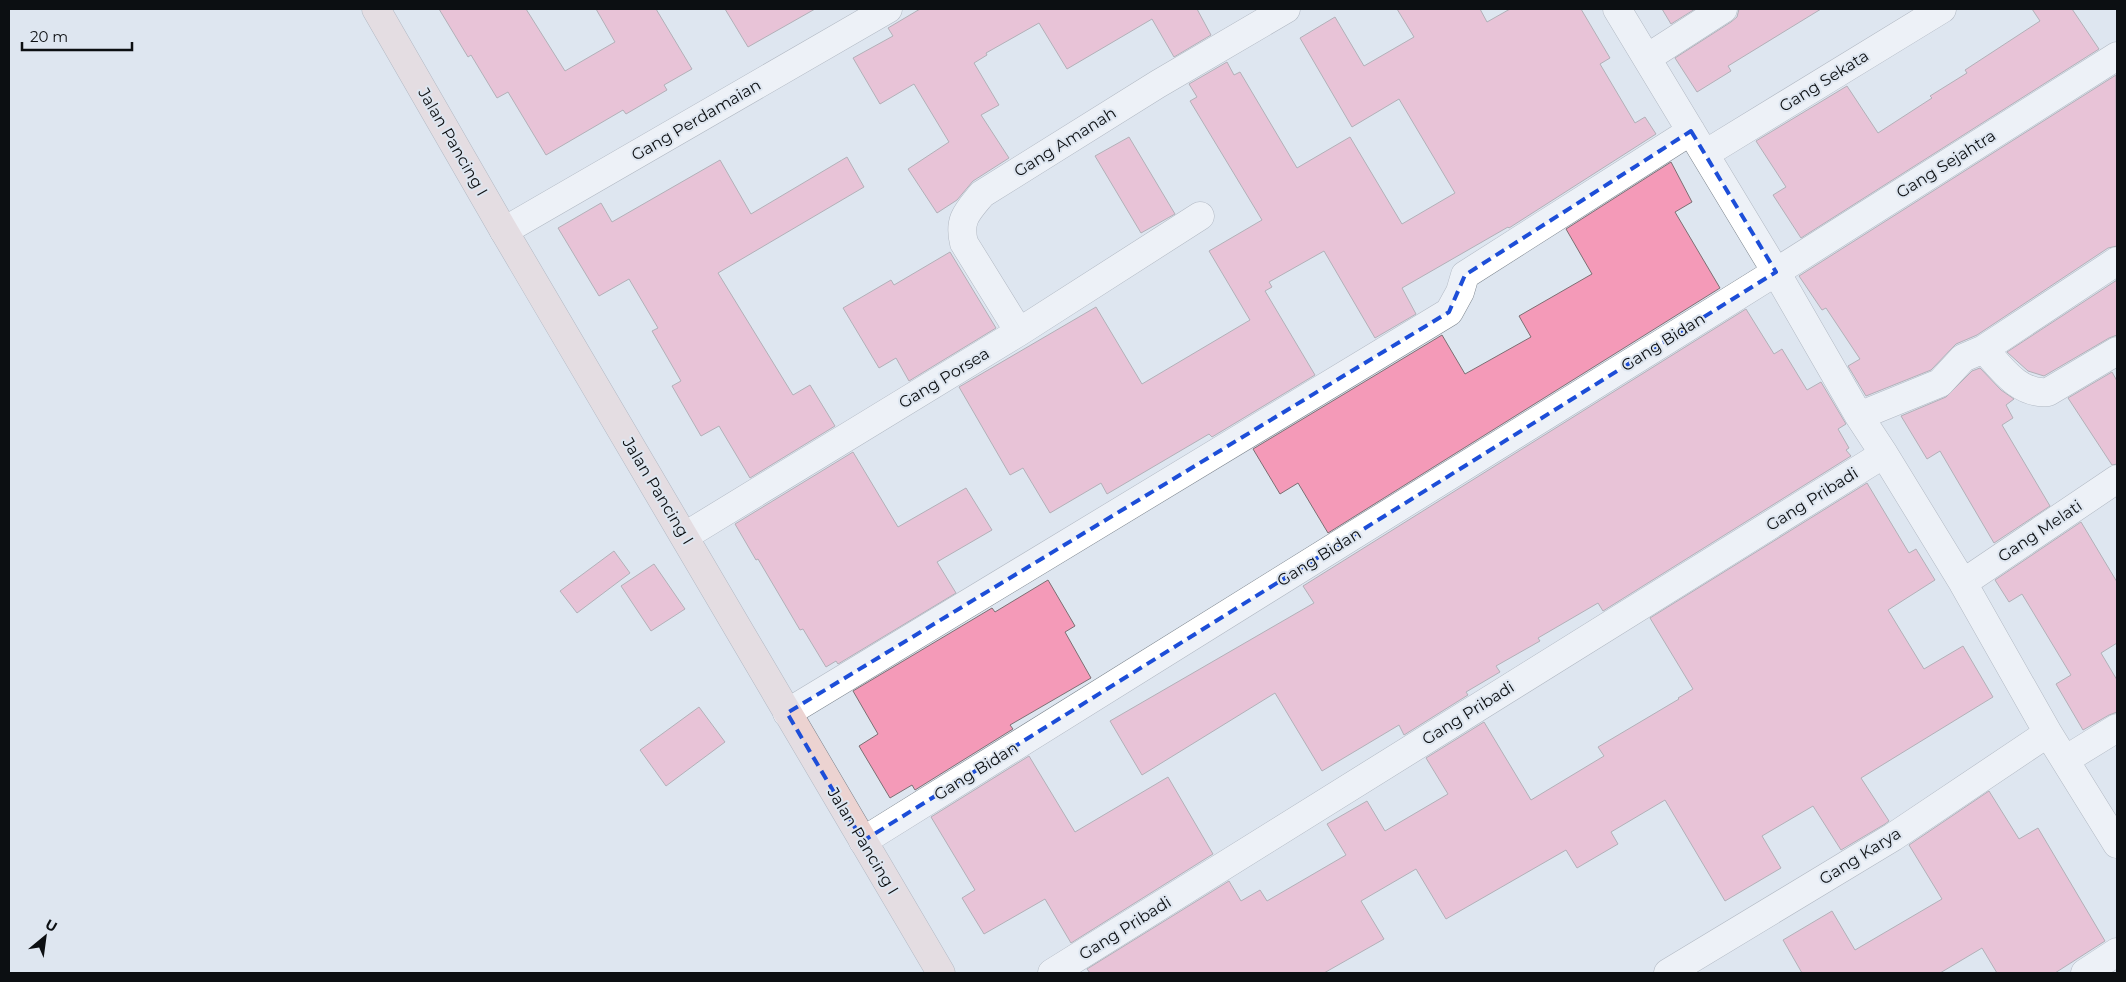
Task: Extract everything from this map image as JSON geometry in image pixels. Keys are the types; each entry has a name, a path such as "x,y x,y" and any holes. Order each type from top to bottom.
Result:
{"main road":[{"name":"Jalan Pancing I","path":"376,9 504,231 941,973"}],"street":[{"name":"Gang Perdamaian","path":"504,231 888,9"},
{"name":"Gang Amanah","path":"1019,332 964,243 961,230 967,212 982,194 1158,84 1286,9"},
{"path":"1617,9 1776,272 1858,416 1884,454 1963,583 2048,732 2117,844"},
{"path":"1647,58 1723,9"},
{"name":"Gang Sekata","path":"1705,154 1942,9"},
{"name":"Gang Sejahtra","path":"1776,272 2117,56"},
{"path":"787,713 1448,312 1460,292 1465,275 1691,131"},
{"name":"Gang Porsea","path":"685,536 1019,332 1200,216"},
{"path":"1858,416 1940,383 1963,358 1984,348 2117,261"},
{"name":"Gang Bidan","path":"863,841 1776,272"},
{"path":"1984,348 2007,375 2020,385 2036,393 2048,392 2117,351"},
{"name":"Gang Pribadi","path":"1052,973 1884,454"},
{"name":"Gang Melati","path":"1963,583 2117,479"},
{"path":"2065,760 2117,728"},
{"name":"Gang Karya","path":"1668,973 1893,837 2048,732"},
{"path":"2084,973 2117,952"}],"highlighted area":[{"path":"1691,131 1776,272 863,841 787,713 1449,312 1465,275"}],"building":[{"path":"439,9 526,9 565,71 615,42 596,9 656,9 692,69 664,85 667,90 626,114 623,110 546,155 508,92 497,98 471,55 468,57"},
{"path":"725,9 815,9 748,47"},
{"path":"920,9 1197,9 1211,35 1174,57 1152,19 1067,69 1039,23 986,53 987,55 974,63 999,105 981,115 1009,158 973,181 957,200 937,213 908,169 949,142 914,84 880,104 853,58 893,36 888,28"},
{"path":"1397,9 1480,9 1487,22 1510,9 1581,9 1610,58 1600,64 1635,123 1645,117 1656,134 1509,228 1402,288 1416,314 1375,338 1324,251 1269,282 1272,287 1265,291 1315,375 1212,437 1209,434 1107,494 1101,483 1050,513 1023,468 1010,475 959,387 1096,307 1142,384 1250,320 1209,251 1262,220 1190,101 1197,97 1189,84 1227,62 1234,75 1240,72 1297,168 1350,137 1402,224 1455,193 1399,99 1352,127 1300,38 1335,17 1364,66 1414,37"},
{"path":"1662,9 1695,9 1671,24"},
{"path":"1739,9 1821,9 1728,66 1731,71 1697,92 1675,58 1731,22 1737,17"},
{"path":"2032,9 2072,9 2099,49 1801,238 1773,195 1786,187 1756,141 1847,86 1878,133 1932,98 1930,96 1967,73 1965,70 2040,21"},
{"path":"2116,75 2117,246 2108,248 1977,335 1956,344 1931,370 1866,396 1848,366 1860,359 1826,308 1822,310 1799,276"},
{"path":"1129,137 1175,214 1141,233 1095,156"},
{"path":"847,157 864,187 718,273 793,395 810,385 835,426 750,478 719,426 701,436 672,386 681,381 652,331 658,328 629,279 599,296 558,228 601,203 612,222 720,160 751,214"},
{"path":"1671,162 1692,202 1675,212 1720,288 1328,533 1298,483 1280,494 1253,449 1442,335 1465,374 1531,337 1519,316 1592,274 1566,229"},
{"path":"950,252 996,328 909,381 896,358 879,368 843,308 891,280 894,285"},
{"path":"2117,280 2117,335 2044,376 2028,371 2007,352"},
{"path":"1746,309 1774,354 1782,349 1807,390 1821,382 1846,424 1838,429 1849,448 1846,450 1851,456 1603,611 1598,603 1538,638 1540,641 1496,666 1500,672 1466,692 1468,695 1404,735 1399,725 1322,771 1275,693 1142,775 1110,721 1314,603 1303,586"},
{"path":"1980,368 2001,390 2014,399 2006,405 2013,418 2002,425 2050,506 1994,543 1940,451 1927,459 1901,416 1946,397 1972,371"},
{"path":"2112,372 2117,381 2117,464 2112,465 2068,398"},
{"path":"853,452 898,527 966,488 992,530 937,562 956,593 838,664 836,661 826,667 803,629 800,630 735,524"},
{"path":"1867,483 1909,553 1916,549 1935,580 1888,610 1924,669 1963,646 1993,697 1861,778 1889,821 1885,824 1841,850 1813,806 1762,836 1781,868 1725,901 1665,800 1611,832 1618,844 1577,868 1566,850 1446,919 1416,869 1361,901 1384,939 1324,973 1090,973 1087,969 1229,881 1241,901 1260,890 1267,901 1346,855 1327,824 1367,801 1385,831 1448,794 1426,758 1484,722 1531,800 1604,756 1598,747 1693,689 1650,618"},
{"path":"2081,522 2117,582 2117,643 2101,653 2117,680 2117,712 2083,730 2056,684 2071,675 2022,594 2009,602 1995,580"},
{"path":"614,551 630,573 577,613 560,591"},
{"path":"654,564 685,609 651,631 621,586"},
{"path":"1048,580 1075,626 1065,632 1091,678 1010,725 1013,729 915,790 912,785 890,798 859,746 878,734 853,691 992,608 995,612"},
{"path":"699,707 725,742 666,786 640,750"},
{"path":"1029,756 1075,832 1168,777 1213,854 1071,943 1045,899 984,934 962,898 975,890 931,817"},
{"path":"1989,791 2019,839 2038,828 2105,941 2055,973 1997,973 1982,948 1940,973 1802,973 1783,940 1832,911 1855,950 1942,899 1909,845"}]}
